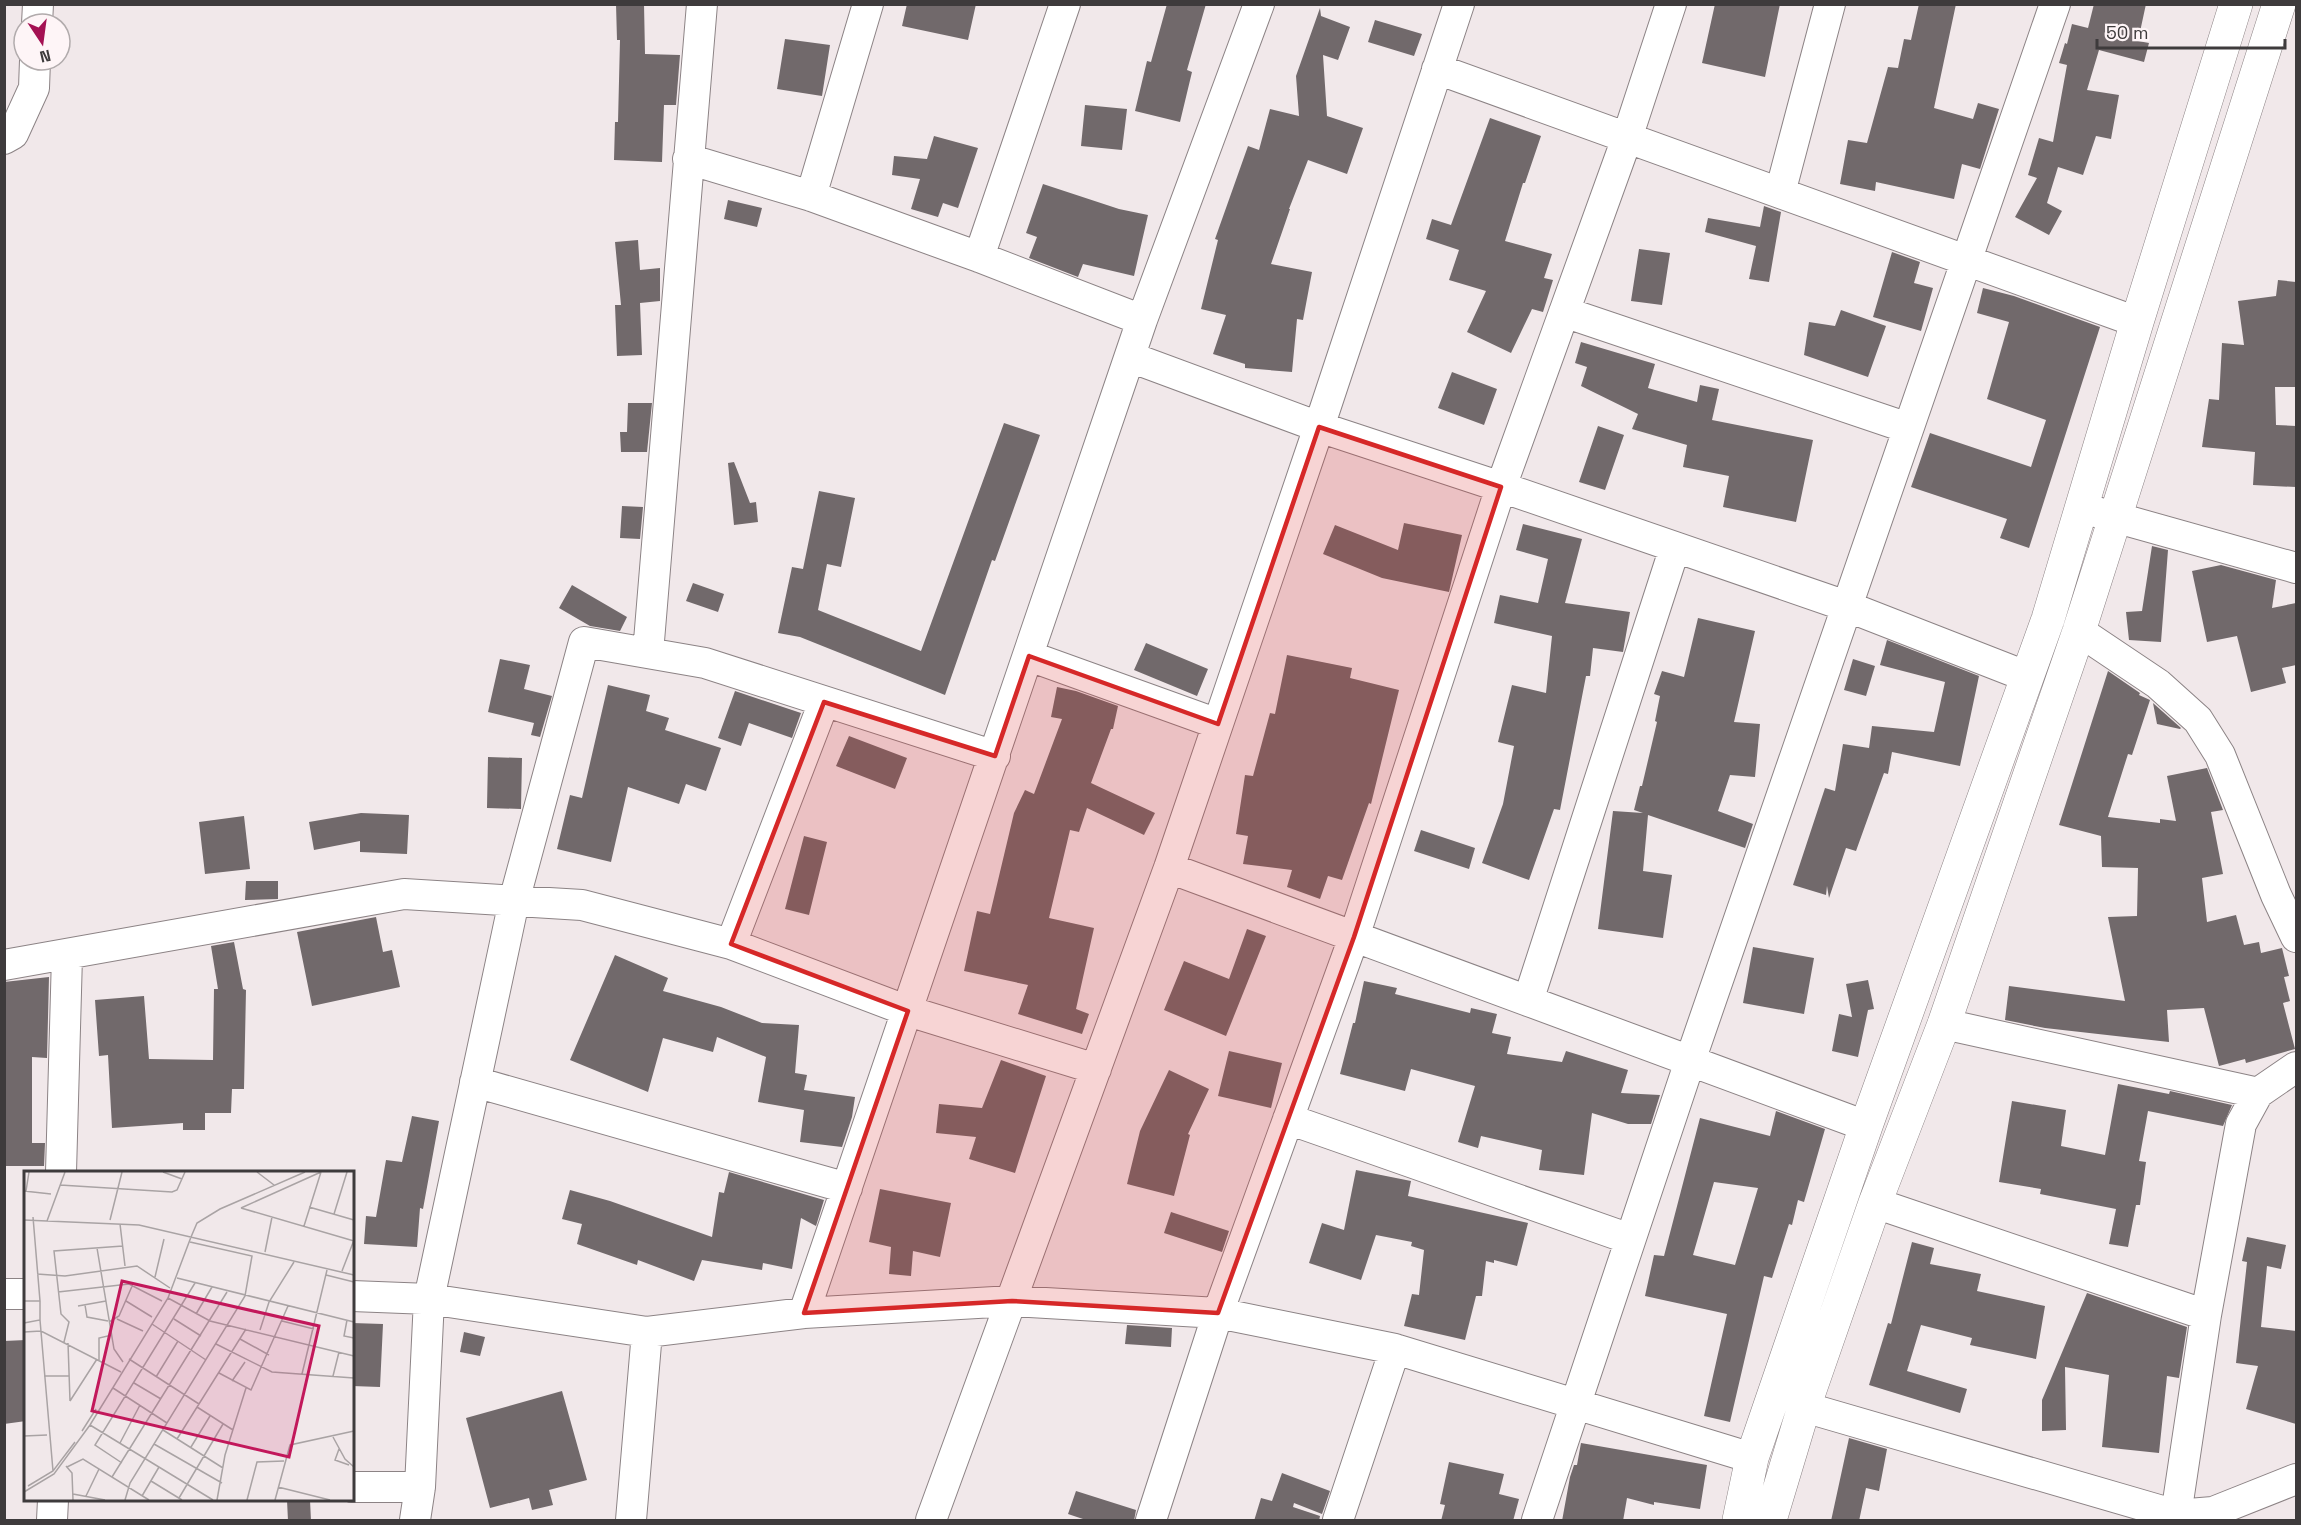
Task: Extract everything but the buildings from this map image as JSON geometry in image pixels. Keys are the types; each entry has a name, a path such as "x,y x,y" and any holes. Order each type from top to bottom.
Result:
{"main road":[{"path":"1738,1521 1752,1458 1866,1126 2048,619 2236,4"},
{"path":"1770,1521 1804,1407 1875,1203 1944,1024 2079,631 2279,4"}],"street":[{"path":"648,653 702,4"},
{"path":"810,196 868,4"},
{"path":"979,257 1065,4"},
{"path":"804,1313 1142,320 1258,4"},
{"path":"931,1521 1168,868 1319,427 1459,4"},
{"path":"1151,1521 1218,1313 1354,937 1501,487 1627,138 1671,4"},
{"path":"1780,193 1830,4"},
{"path":"1537,1521 1690,1061 2055,4"},
{"path":"1437,69 1966,258 2137,322"},
{"path":"4,138 13,134 34,88 35,72"},
{"path":"688,159 810,196 979,257 1142,320"},
{"path":"1564,312 1908,428"},
{"path":"1130,357 1319,427 1846,606 2028,677"},
{"path":"2082,508 2296,568"},
{"path":"1527,1001 1675,547"},
{"path":"2079,631 2158,684 2198,720 2220,754 2286,890 2296,938"},
{"path":"415,1521 420,1487 429,1299 514,901 584,642 705,663 995,756"},
{"path":"1029,656 1218,724"},
{"path":"731,944 824,702"},
{"path":"1168,868 1866,1126"},
{"path":"4,965 67,956 405,894 582,905 731,944 908,1011 1096,1069"},
{"path":"61,1171 67,956"},
{"path":"1944,1024 2258,1094"},
{"path":"2176,1515 2206,1314 2241,1124 2258,1094 2296,1067"},
{"path":"475,1082 847,1188"},
{"path":"1288,1119 1630,1239"},
{"path":"1875,1203 2206,1314"},
{"path":"4,1294 24,1294"},
{"path":"354,1296 429,1299 647,1332 804,1313 1012,1301 1218,1313 1395,1349 1752,1458"},
{"path":"631,1521 647,1332"},
{"path":"1338,1521 1395,1349"},
{"path":"1804,1407 2176,1515 2213,1512 2296,1479"},
{"path":"354,1487 420,1487"},
{"path":"52,1501 52,1521"}],"highlighted area":[{"path":"1319,427 1501,487 1354,937 1218,1313 1012,1301 804,1313 908,1011 731,944 824,702 995,756 1029,656 1218,724"}]}
